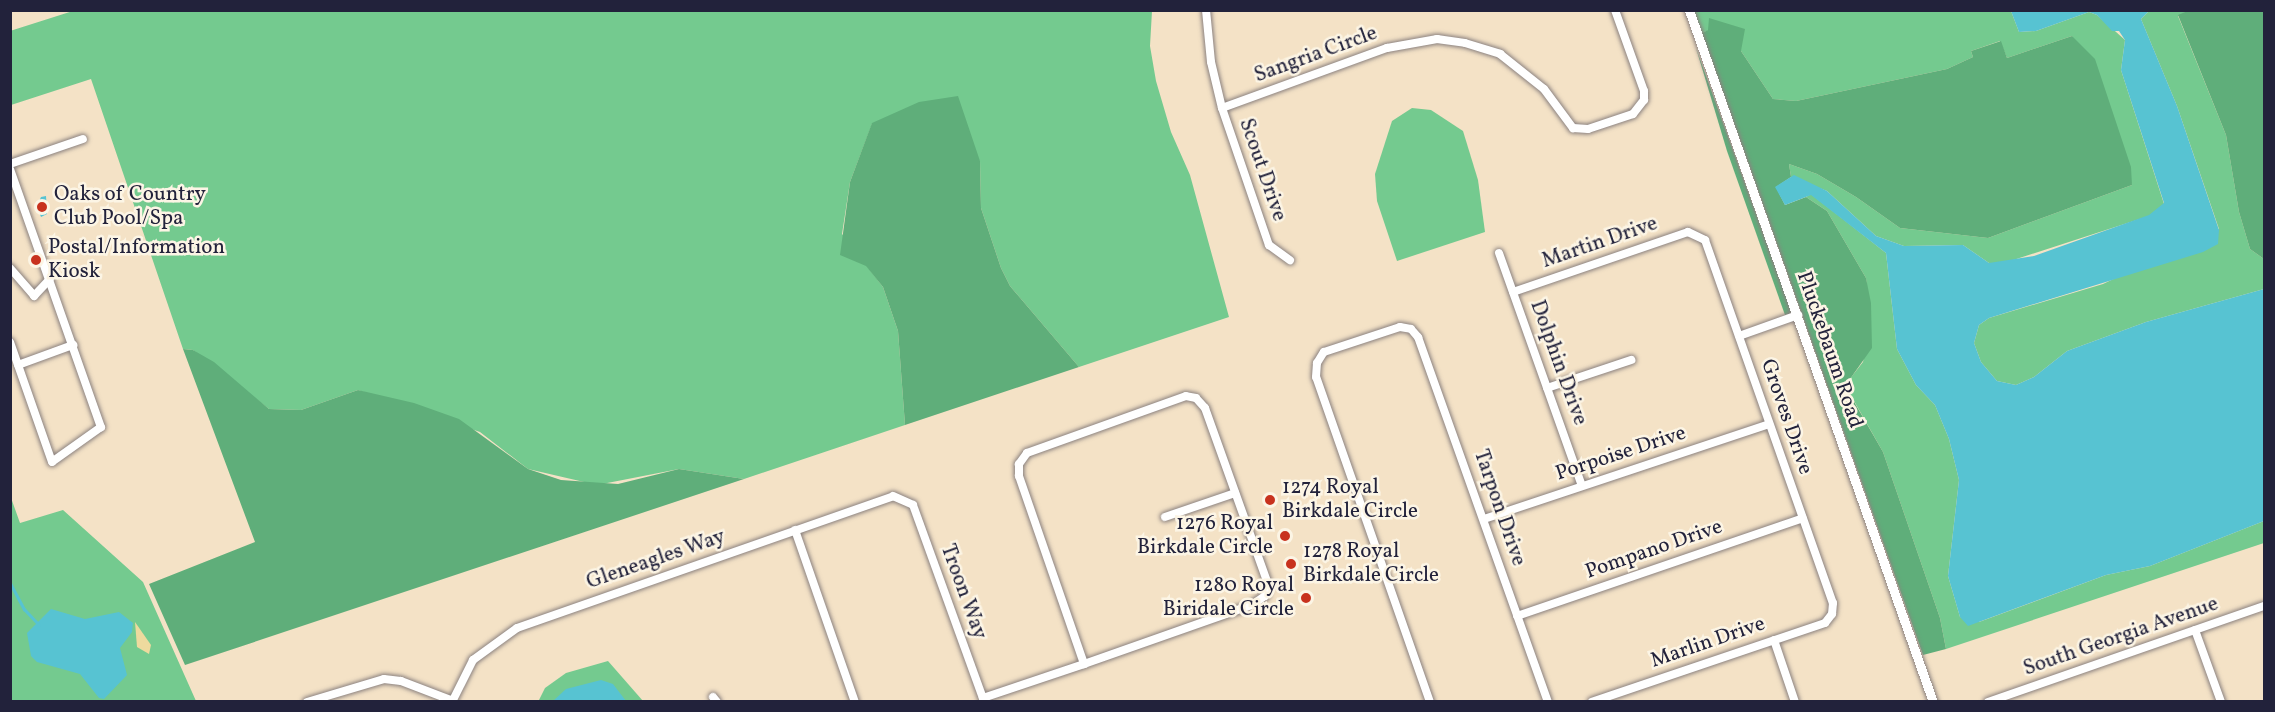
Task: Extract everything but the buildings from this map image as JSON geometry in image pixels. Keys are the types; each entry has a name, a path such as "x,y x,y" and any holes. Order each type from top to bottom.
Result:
{"street":[{"name":"Scout Drive","path":"1206,10 1211,62 1222,108 1269,245 1290,260"},
{"name":"Sangria Circle","path":"1222,108 1388,48 1437,39 1465,43 1500,54 1544,88 1573,128 1588,129 1633,114 1644,100 1644,91 1615,10"},
{"name":"Pluckebaum Road","path":"1689,10 1933,702"},
{"path":"10,164 83,139"},
{"path":"10,169 100,427 52,462 10,342"},
{"name":"Martin Drive","path":"1513,292 1688,232 1698,234"},
{"name":"Groves Drive","path":"1698,234 1705,240 1739,336 1833,603 1832,614"},
{"name":"Dolphin Drive","path":"1499,253 1582,486"},
{"path":"10,268 34,296 50,279"},
{"path":"1739,336 1798,315"},
{"name":"Tarpon Drive","path":"1430,702 1316,377 1317,363 1324,352 1400,327 1411,329 1418,337 1548,702"},
{"path":"18,365 72,345"},
{"path":"1547,388 1631,360"},
{"path":"984,700 1252,605 1265,596 1268,584 1205,408 1196,399 1186,396 1027,453 1019,464 1019,476 1084,664"},
{"name":"Porpoise Drive","path":"1484,519 1770,424"},
{"path":"1165,517 1235,493"},
{"name":"Gleneagles Way","path":"452,701 473,660 497,639 517,628 893,496 903,499"},
{"name":"Troon Way","path":"903,499 913,505 984,700"},
{"name":"Pompano Drive","path":"1517,616 1803,518"},
{"path":"795,530 855,702"},
{"name":"South Georgia Avenue","path":"1988,702 2265,606"},
{"name":"Marlin Drive","path":"1592,702 1825,623 1832,614"},
{"path":"2195,630 2221,702"},
{"path":"1774,640 1795,702"},
{"path":"307,702 384,679 401,681 452,701"}],"green space":[{"path":"76,10 1152,11 1150,46 1156,81 1171,132 1190,175 1229,317 1079,367 1010,286 1001,268 981,208 980,161 872,124 850,182 842,234 883,287 898,331 905,425 744,479 679,469 597,485 528,469 480,432 358,390 301,410 269,409 193,350 183,349 91,79 11,105 10,31"},
{"path":"1694,11 2011,11 2019,32 2036,31 2089,12 2097,15 2125,40 2121,70 2164,204 2149,216 2004,263 1989,263 1963,245 1904,246 1876,236 1827,191 1791,177 1789,164 1817,174 1856,197 1900,228 1988,238 2132,185 2072,36 2007,58 2000,41 1971,51 1973,57 1947,69 1796,101 1773,99 1741,51 1715,22 1710,19 1709,30 1702,33"},
{"path":"2149,11 2187,11 2178,16 2226,135 2239,212 2250,249 2264,259 2264,289 2146,322 2067,351 2034,377 2016,385 1997,381 1981,362 1974,343 1979,325 1989,318 2103,284 2219,229 2177,106 2141,19"},
{"path":"2187,11 2264,11 2264,259 2250,249 2239,212 2226,135 2178,15"},
{"path":"1709,18 1745,29 1741,51 1773,99 1796,101 1947,69 1973,57 1971,51 2001,41 2007,58 2072,36 2095,59 2131,167 2132,185 1988,238 1900,228 1856,197 1817,174 1789,164 1791,177 1776,187 1785,205 1806,197 1827,211 1866,278 1871,303 1872,348 1845,386 1883,452 1940,618 1946,649 1923,655 1702,33 1708,30"},
{"path":"1696,48 1792,313 1785,315 1727,151"},
{"path":"958,96 980,161 981,208 1001,268 1010,286 1079,367 905,425 898,331 883,287 866,266 840,255 850,182 872,123 919,102"},
{"path":"1412,108 1431,110 1463,131 1478,180 1485,232 1397,261 1377,201 1375,174 1392,121"},
{"path":"1811,194 1886,253 1897,349 1916,385 1935,405 1949,439 1959,480 1948,576 1960,617 1979,622 2106,575 2150,566 2264,521 2264,543 1946,649 1940,618 1883,452 1845,385 1863,362 1871,324 1866,278 1827,211 1806,197"},
{"path":"183,349 193,350 214,362 269,409 301,410 358,390 414,403 459,419 528,469 561,480 618,484 679,469 744,479 185,665 149,584 255,542"},
{"path":"10,495 20,523 63,510 143,582 196,701 11,701"},
{"path":"608,661 643,701 538,702 545,688 566,673"}],"sand":[{"path":"135,622 151,645 149,654 137,647"}],"water":[{"path":"2011,11 2149,11 2141,19 2177,106 2219,230 2218,244 2203,252 1989,318 1979,325 1974,343 1981,362 1997,381 2016,385 2034,377 2067,351 2146,322 2264,289 2264,521 2150,566 2106,575 1968,626 1960,617 1948,576 1959,480 1949,439 1935,405 1916,385 1897,349 1886,253 1811,195 1785,205 1775,187 1794,175 1827,191 1876,236 1904,246 1963,245 1989,263 2034,256 2149,215 2164,203 2121,70 2125,40 2119,31 2112,31 2097,15 2089,12 2036,31 2019,32"},
{"name":"Oaks of Country Club Pool/Spa","path":"46,196 47,214 41,217 37,206 41,197"},
{"path":"51,609 85,619 119,612 133,623 132,632 120,648 127,675 104,699 99,698 80,674 37,662 31,656 27,633"},
{"path":"601,680 613,684 626,701 553,701 566,689"}],"waterway":[{"path":"10,583 24,609 39,625"}],"place":[{"name":"Oaks of Country Club Pool/Spa","path":"42,207"},
{"name":"Postal/Information Kiosk","path":"36,260"},
{"name":"1274 Royal Birkdale Circle","path":"1270,500"},
{"name":"1276 Royal Birkdale Circle","path":"1285,536"},
{"name":"1278 Royal Birkdale Circle","path":"1291,564"},
{"name":"1280 Royal Biridale Circle","path":"1306,598"}]}
